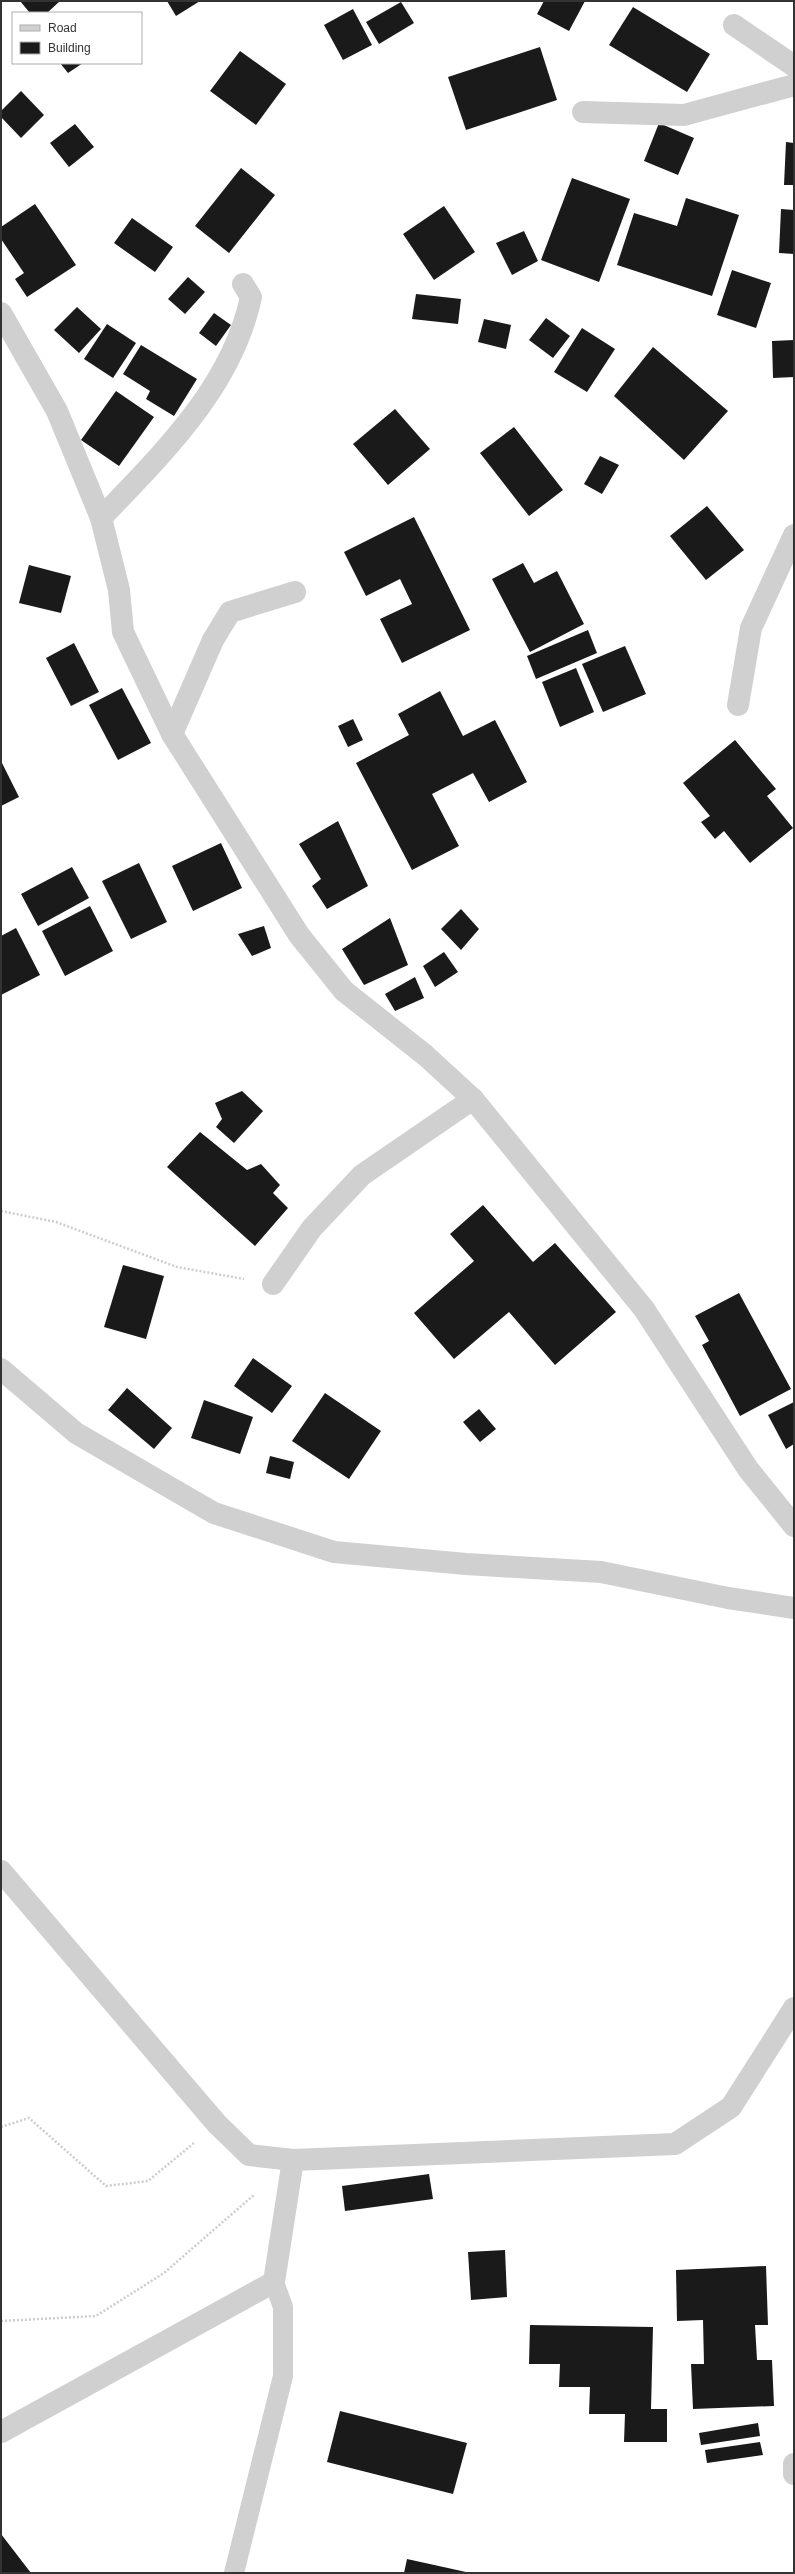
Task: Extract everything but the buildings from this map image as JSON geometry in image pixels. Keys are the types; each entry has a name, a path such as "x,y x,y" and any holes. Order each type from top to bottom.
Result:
{"street":[{"path":"734,25 794,66"},
{"path":"583,112 684,115 794,85"},
{"path":"101,518 168,447 212,388 231,356 246,323 251,297 243,284"},
{"path":"1,313 57,411 101,518 119,590 123,632 172,734 299,935 344,990 425,1055 473,1099 644,1309 748,1469 794,1526"},
{"path":"738,705 750,628 794,535"},
{"path":"172,734 213,640 230,612 295,592"},
{"path":"274,1284 312,1228 362,1175 473,1099"},
{"path":"1,1369 76,1433 214,1513 334,1552 466,1564 600,1572 728,1598 794,1608"},
{"path":"1,1871 217,2124 249,2155 293,2160 676,2144 731,2107 794,2008"},
{"path":"1,2432 274,2282 293,2160"},
{"path":"794,2464 794,2474"}],"lane":[{"path":"234,2573 283,2376 283,2307 274,2282"}],"path":[{"path":"1,1210 56,1222 177,1267 274,1284"},
{"path":"1,2127 29,2118 106,2186 148,2181 217,2124"},
{"path":"1,2321 96,2316 164,2274 293,2160"}]}
